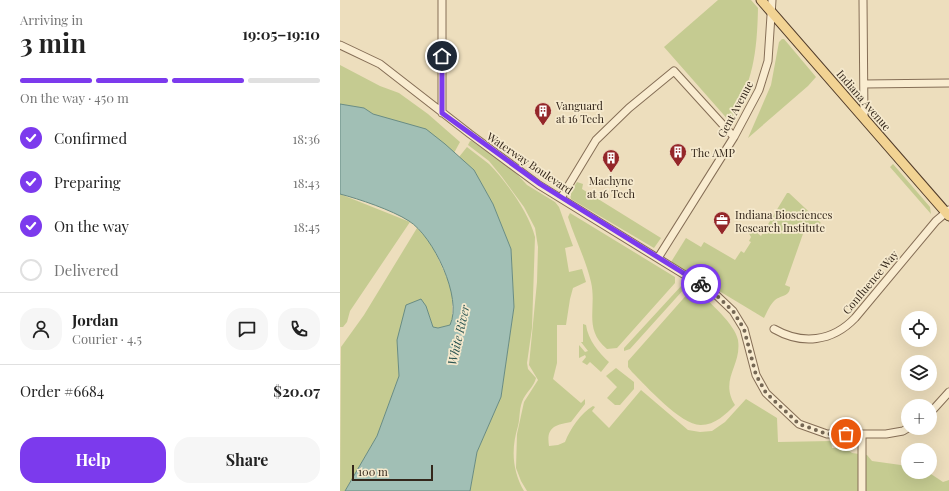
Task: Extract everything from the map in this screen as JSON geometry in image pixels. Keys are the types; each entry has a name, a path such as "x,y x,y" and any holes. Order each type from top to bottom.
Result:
{"main road":[{"name":"Indiana Avenue","path":"761,0 948,213"}],"street":[{"path":"442,0 442,113"},
{"name":"Gent Avenue","path":"658,258 734,137 751,107 765,76 768,61 772,0"},
{"path":"863,0 864,118"},
{"name":"Waterway Boulevard","path":"340,45 380,64 442,113 561,198 714,293 733,311 744,329 756,375 766,393 799,424 827,434 886,434 901,431"},
{"path":"561,198 596,140 624,112 674,71 734,137"},
{"path":"864,84 949,83"},
{"name":"Confluence Way","path":"774,330 793,338 813,340 833,335 842,330 855,318 936,221 948,213"},
{"path":"937,405 949,392"},
{"path":"862,434 862,491"}],"green space":[{"path":"718,0 751,0 758,8 755,53 749,80 730,122 664,47"},
{"path":"784,39 816,77 808,86 748,138 771,85 779,42"},
{"path":"340,65 380,86 399,93 428,114 460,142 454,153 445,144 398,122 373,114 364,108 340,104"},
{"path":"470,141 472,141 515,172 527,185 555,202 559,207 573,246 565,248 569,272 582,269 586,282 573,288 566,325 557,325 557,363 553,379 581,403 585,399 585,404 571,422 560,424 550,431 548,440 549,446 558,445 565,442 576,422 593,406 595,407 592,411 609,428 641,390 688,430 700,432 712,431 725,422 746,399 777,418 778,442 831,441 832,448 846,448 852,453 867,455 872,461 901,465 901,479 937,478 943,482 949,480 949,491 527,491 516,468 517,434 524,402 538,380 529,365 537,282 538,247 535,228 524,207 502,177 489,161 468,145"},
{"path":"467,147 489,164 503,179 528,218 535,237 532,328 527,363 528,369 536,378 523,399 514,443 515,467 524,491 470,491 477,452 501,397 514,307 511,249 493,204 474,170 459,157"},
{"path":"893,164 930,207 931,214 890,167"},
{"path":"577,182 583,184 582,189 661,238 654,248 571,199 570,193"},
{"path":"787,193 789,193 821,223 804,231 785,285 790,287 790,290 787,294 774,301 764,318 671,262 686,238 701,247 704,242 735,260 741,251 744,253 751,242 749,241 751,237 748,232 750,227 761,236"},
{"path":"340,194 410,222 350,311 347,322 343,327 340,327"},
{"path":"570,213 675,277 675,283 617,348 607,349 595,334 592,318 591,282 568,217"},
{"path":"417,228 431,243 452,289 452,319 450,325 438,328 433,327 426,306 397,340 399,376 377,436 345,491 340,491 341,347 364,315"},
{"path":"682,285 685,288 630,349 624,351 624,348"},
{"path":"697,290 727,320 738,340 737,357 729,388 735,405 716,421 706,425 693,424 684,419 655,395 628,367 628,361 690,291"},
{"path":"583,324 586,325 587,331 594,346 609,362 601,372 590,362 587,365 582,362 586,357 585,355 579,358 579,345 585,352 588,351 581,342 583,342"},
{"path":"616,368 634,382 634,389 620,405 615,405 607,398 617,387 606,376"}],"water":[{"name":"White River","path":"340,104 364,108 373,114 426,129 445,144 474,170 493,204 511,249 514,307 501,397 477,452 470,491 345,491 377,436 399,376 397,340 406,305 421,299 426,306 433,327 438,328 450,325 453,313 449,284 443,268 436,253 418,229 409,221 394,213 340,194"}],"way so far":[{"path":"701,284 714,293 733,311 744,329 747,348 756,375 766,393 799,424 827,434 846,434"}],"place":[{"name":"Vanguard at 16 Tech","path":"543,126"},
{"name":"The AMP","path":"678,167"},
{"name":"Machyne at 16 Tech","path":"611,173"},
{"name":"Indiana Biosciences Research Institute","path":"722,235"}],"route":[{"path":"442,56 442,113 540,184 701,284"}]}
